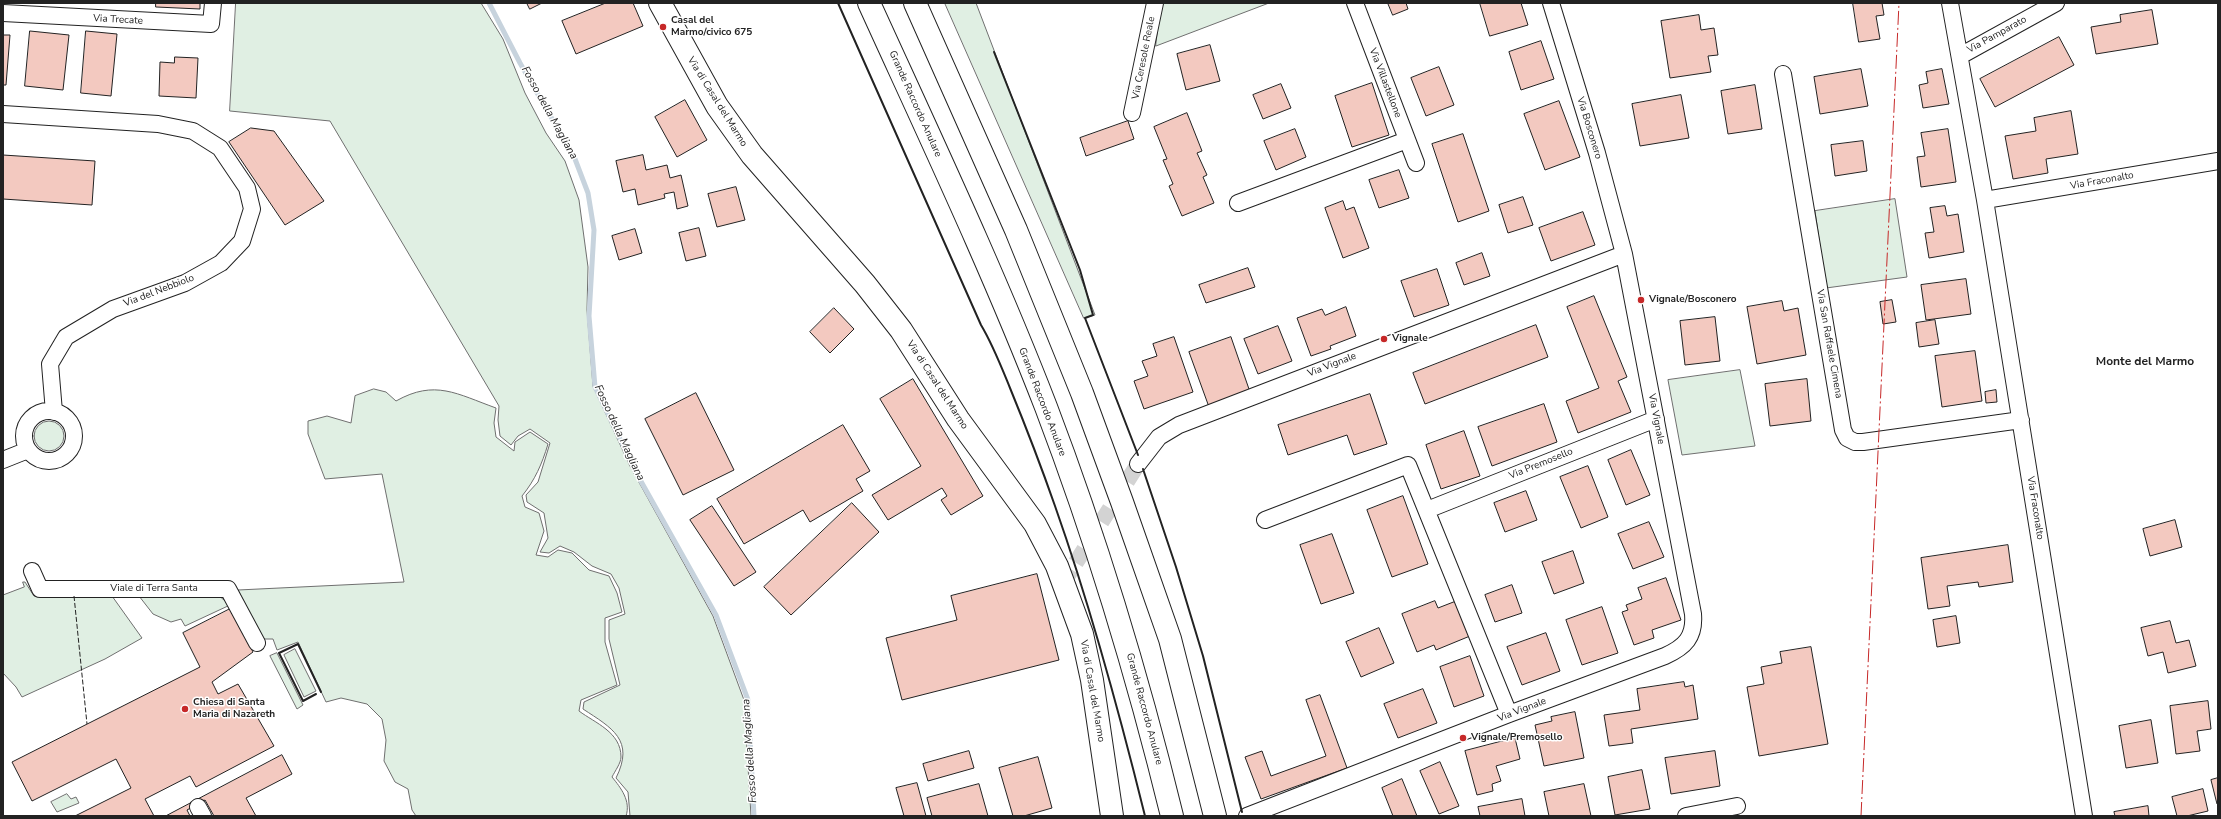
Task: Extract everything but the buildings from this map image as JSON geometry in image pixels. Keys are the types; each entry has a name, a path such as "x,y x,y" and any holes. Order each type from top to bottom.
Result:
{"main road":[{"name":"Via di Casal del Marmo","path":"660,3 717,106 752,156 865,284 901,330 962,425 1038,529 1056,566 1082,634 1092,680 1112,816"},
{"name":"Grande Raccordo Anulare","path":"869,3 965,214 1048,413 1077,493 1129,652 1172,816"},
{"path":"915,3 1016,230 1082,393 1170,639 1215,816"}],"street":[{"name":"Via Trecate","path":"3,13 211,24 213,3"},
{"name":"Via Ceresole Reale","path":"1132,113 1155,3"},
{"name":"Via Villastellone","path":"1355,3 1416,163"},
{"name":"Via Bosconero","path":"1551,3 1597,153 1624,254"},
{"name":"Via Fraconalto","path":"1950,3 1985,200 2084,816"},
{"name":"Via Pamparato","path":"1960,56 2056,3"},
{"name":"Via San Raffaele Cimena","path":"1783,74 1844,435 1851,441 1863,442 2021,420"},
{"name":"Via del Nebbiolo","path":"3,114 158,124 193,131 220,148 247,188 252,209 242,241 221,263 185,283 113,309 66,337 50,364 54,412"},
{"path":"1238,203 1407,140"},
{"name":"Via Fraconalto","path":"1985,200 2218,161"},
{"name":"Via Vignale","path":"1138,464 1159,437 1179,425 1624,254 1693,614 1692,634 1684,645 1665,656 1509,714 1247,816"},
{"path":"46,412 54,412 68,420 74,435 69,451 64,456 49,461 41,460 28,450 24,434 31,419 46,412"},
{"name":"Via Premosello","path":"1427,510 1656,418"},
{"path":"3,460 28,450"},
{"path":"1265,520 1408,465 1509,714"},
{"name":"Viale di Terra Santa","path":"32,571 40,589 228,589 257,643"},
{"path":"1686,816 1737,806"}],"green space":[{"path":"236,3 481,3 503,39 525,93 546,133 565,161 579,200 588,267 587,310 593,386 630,466 713,616 744,700 751,816 630,816 628,792 616,778 623,754 622,744 618,736 611,729 583,709 584,702 620,685 609,639 609,620 625,614 619,588 611,574 592,566 574,552 560,546 549,553 540,552 548,538 544,513 527,502 526,495 538,482 550,443 530,429 518,436 511,445 500,436 498,420 499,406 330,121 230,111"},
{"path":"945,3 976,3 1095,315 1084,318"},
{"path":"1161,3 1269,3 1156,46"},
{"path":"1895,199 1907,277 1826,288 1815,211"},
{"path":"1740,370 1755,446 1682,455 1668,380"},
{"path":"374,389 386,392 396,401 410,394 423,391 446,391 458,394 496,408 494,423 496,437 514,451 515,442 530,432 548,444 538,472 522,496 525,507 539,513 544,531 536,555 548,557 558,550 572,553 589,570 609,576 617,593 622,612 605,618 605,642 617,685 581,700 579,711 606,729 617,741 620,748 621,759 612,777 622,790 626,800 626,816 416,816 412,810 408,789 395,782 384,761 386,740 382,719 367,704 341,698 326,702 298,642 277,650 273,639 262,639 238,590 404,582 382,474 325,479 308,434 308,421 327,416 351,423 355,396"},
{"path":"49,421 60,425 64,436 60,447 49,451 38,447 34,436 38,425"},
{"path":"23,582 25,582 34,596 112,596 142,638 105,659 22,697 16,687 3,673 3,595 24,587"},
{"path":"218,595 230,605 185,626 181,619 171,622 153,614 139,596"},
{"path":"295,649 316,691 304,697 284,655"},
{"path":"277,653 303,705 297,709 270,656"},
{"path":"67,794 71,799 76,797 79,803 57,812 51,802"}],"waterway":[{"name":"Fosso della Magliana","path":"489,3 520,63 575,159 588,193 594,230 589,316 595,387 638,476 716,615 748,700 754,816"}],"tunnel":[{"path":"1063,583 1138,464"}],"fence":[{"path":"74,596 87,724"}],"wall":[{"path":"838,3 981,325 997,356 1039,461 1081,583 1115,699 1145,816"},
{"path":"994,52 1080,270 1093,315 1085,318 1138,455"},
{"path":"1143,469 1176,567 1203,656 1242,812"},
{"path":"316,694 303,701 279,653 298,644 321,692"}],"power":[{"path":"1861,816 1899,3"}],"place":[{"name":"Casal del Marmo/civico 675","path":"663,27"},
{"name":"Vignale/Bosconero","path":"1641,300"},
{"name":"Vignale","path":"1384,339"},
{"name":"Chiesa di Santa Maria di Nazareth","path":"185,709"},
{"name":"Vignale/Premosello","path":"1463,738"}],"district":[{"name":"Monte del Marmo","path":"2145,362"}]}
